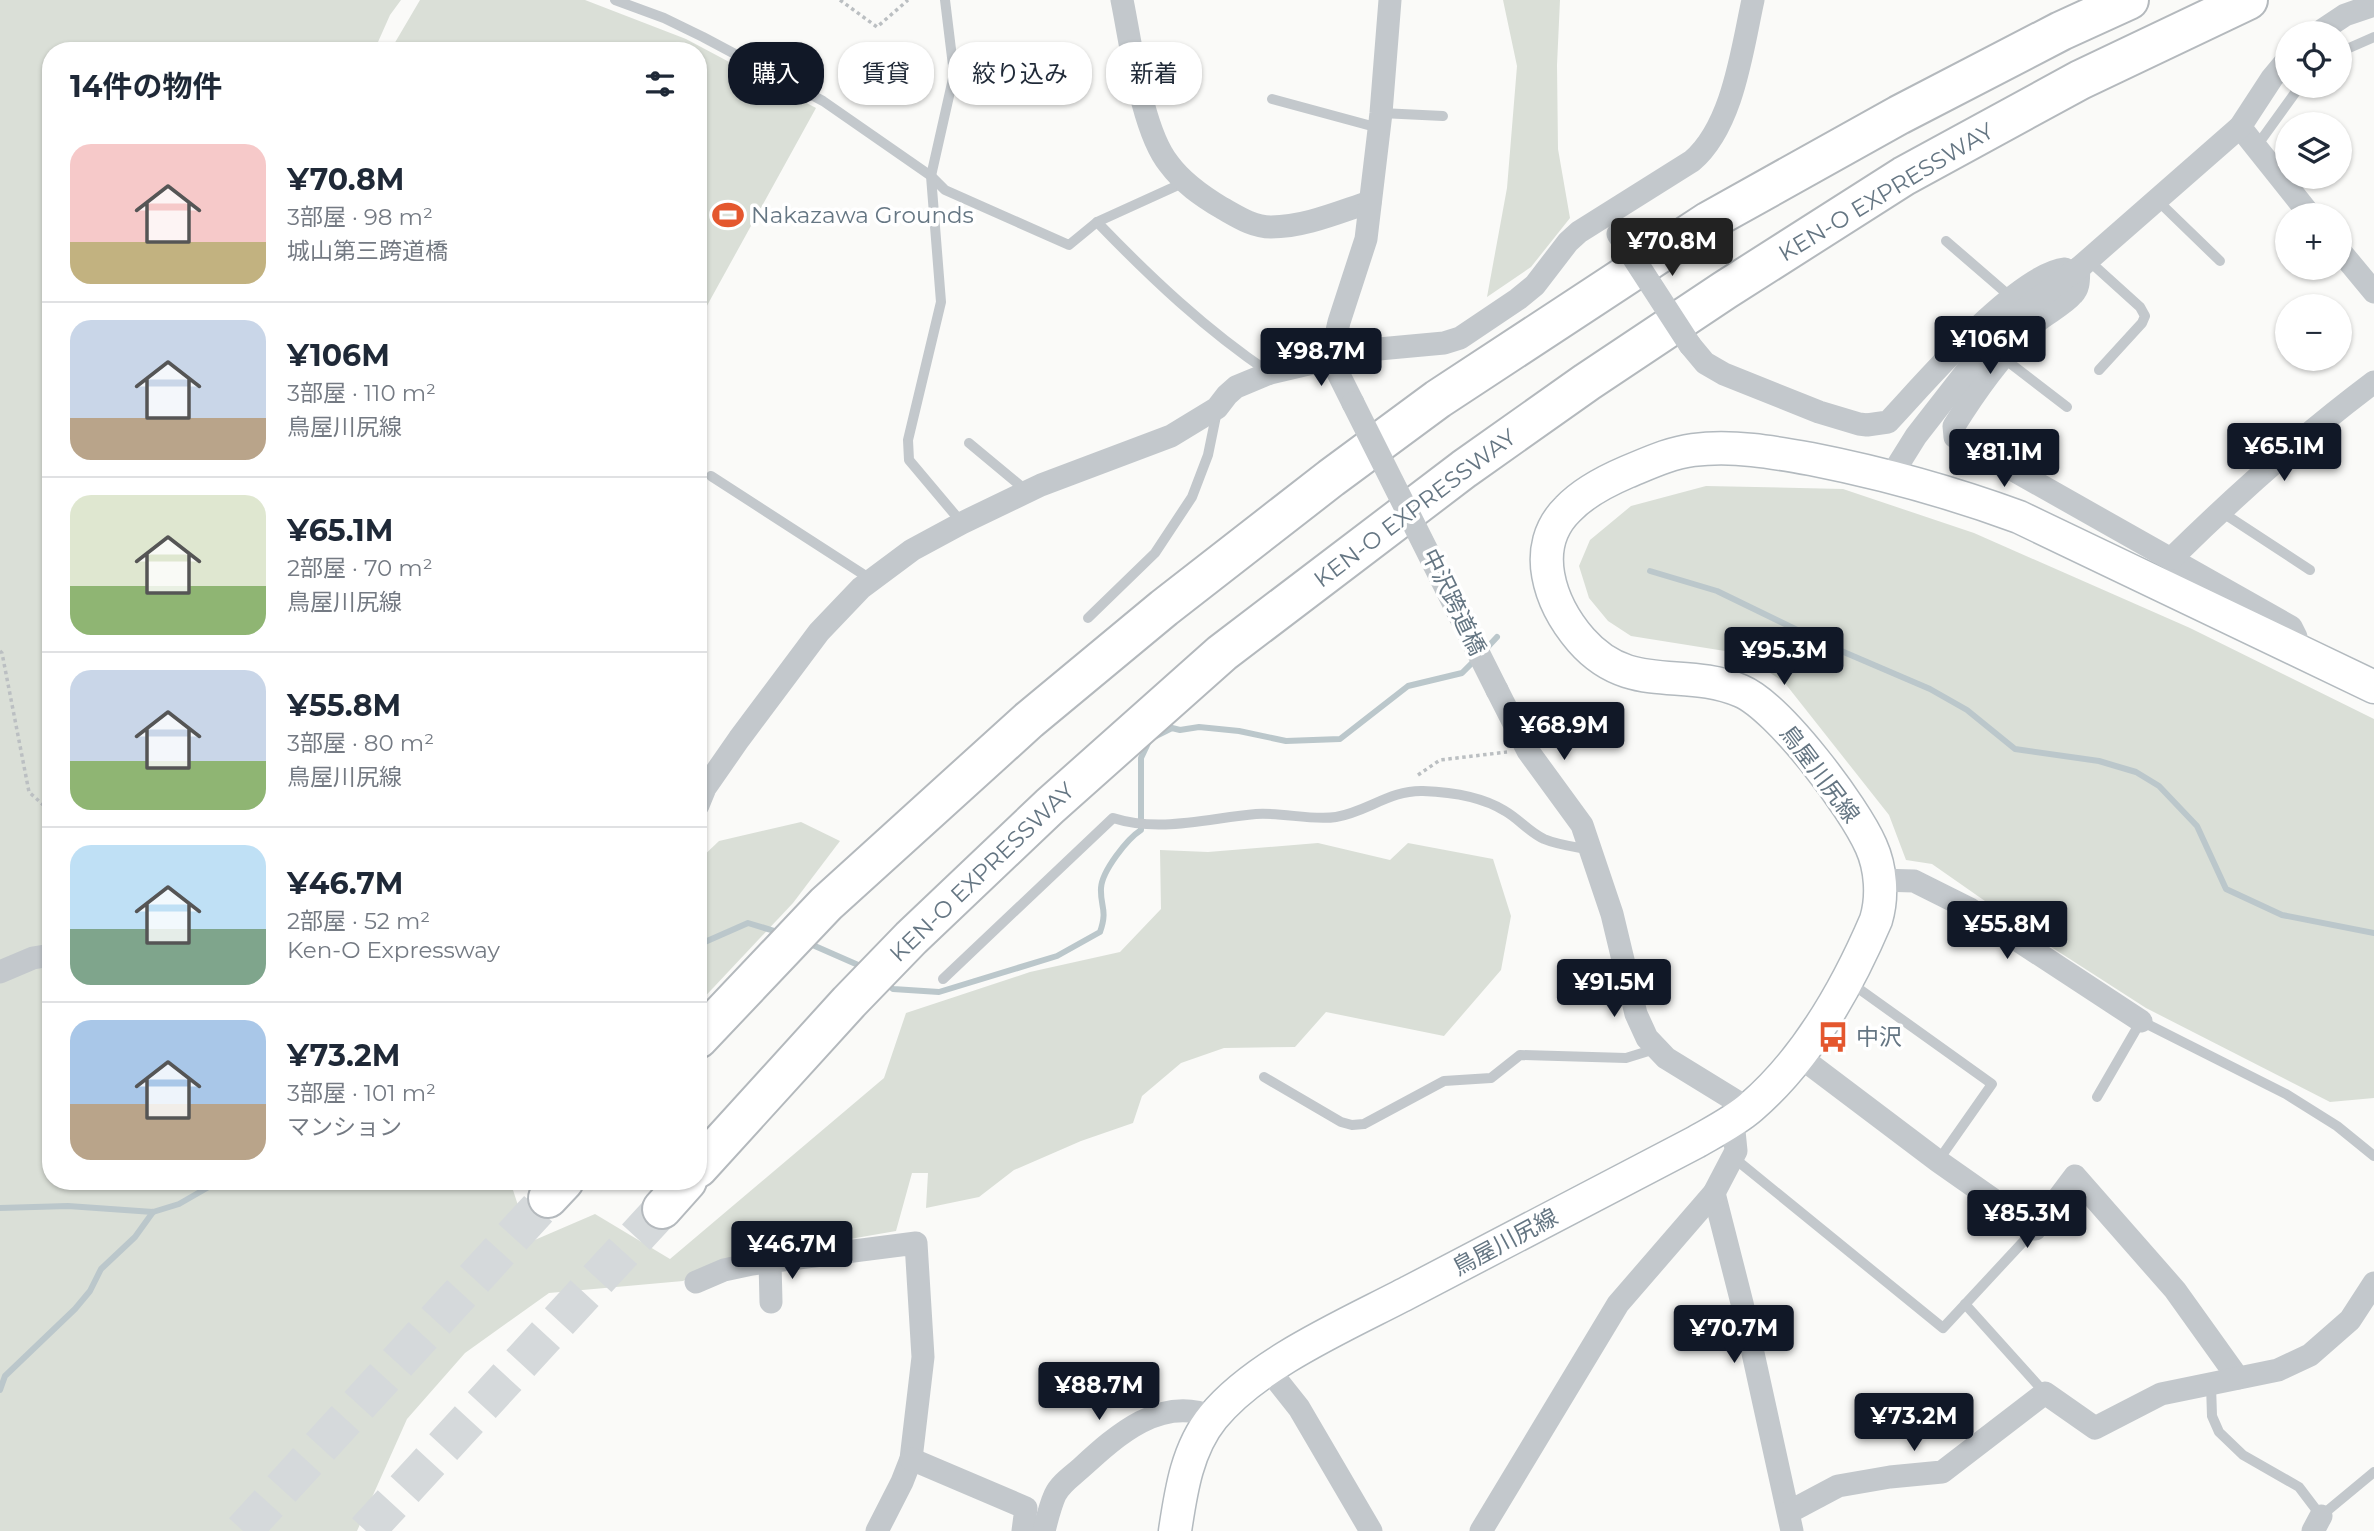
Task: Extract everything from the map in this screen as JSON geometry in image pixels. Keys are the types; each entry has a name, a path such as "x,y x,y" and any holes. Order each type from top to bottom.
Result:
{"highway":[{"path":"707,1030 826,904 1029,720 1143,625 1331,478 1438,399 1709,221 1899,115 2129,0"},
{"name":"KEN-O EXPRESSWAY","path":"707,1158 911,938 1050,806 1222,653 1464,469 1587,382 1725,290 1893,183 2080,80 2248,0"}],"main road":[{"name":"鳥屋川尻線","path":"1175,1531 1184,1476 1196,1447 1213,1418 1233,1396 1268,1369 1329,1334 1741,1115 1799,1056 1847,981 1876,920 1879,911 1879,880 1874,854 1863,831 1823,774 1772,712 1737,689 1707,682 1639,676 1620,669 1601,659 1584,643 1562,614 1550,584 1546,559 1554,527 1567,509 1581,497 1630,471 1684,452 1714,448 1755,450 1891,475 2018,517 2374,687"}],"street":[{"path":"1122,0 1156,144 1167,163 1185,182 1236,216 1253,225 1270,228 1314,220 1370,202"},
{"path":"1335,358 1334,344 1339,322 1363,253 1380,120 1390,0"},
{"path":"707,785 819,632 861,587 912,550 1028,492 1171,436 1217,408 1236,387 1270,373 1368,350 1444,343 1460,338 1518,299 1535,285 1568,242 1612,225 1692,161 1710,141 1723,115 1736,76 1753,0"},
{"path":"2330,21 2342,8 2374,5"},
{"path":"1891,475 1923,427 1990,341 2241,127 2275,74"},
{"path":"2241,127 2300,203"},
{"path":"1612,225 1689,345 1705,363 1724,374 1819,412 1859,424 1888,422 1957,349 2012,298 2053,270 2083,264"},
{"path":"2083,264 2078,287 2073,295 2036,322 2002,357 1975,392 1954,426 1955,437 2291,627 2296,638 2292,649"},
{"path":"2352,265 2374,292"},
{"name":"中沢跨道橋","path":"1335,358 1338,373 1528,751 1577,816 1612,914 1636,1014 1655,1049"},
{"path":"2172,558 2314,427 2374,382"},
{"path":"1879,880 1914,881 1970,909 2141,1021"},
{"path":"0,972 42,956"},
{"path":"1481,1531 1618,1304 1714,1193 1734,1157 1741,1115 1655,1049"},
{"path":"1799,1056 1938,1161 2035,1229 2075,1177 2175,1290 2238,1378"},
{"path":"1714,1193 1742,1303 1790,1522 1838,1486 1942,1472 2045,1393 2095,1428 2161,1394 2278,1370 2310,1355 2350,1320 2374,1283"},
{"path":"696,1282 724,1270 916,1243 923,1357 911,1459 877,1531"},
{"path":"770,1262 771,1302"},
{"path":"1268,1369 1299,1408 1371,1531"},
{"path":"1044,1531 1058,1491 1121,1433 1148,1418 1178,1411 1195,1410 1213,1418"},
{"path":"911,1459 1026,1508 1023,1531"}],"lane":[{"path":"615,0 664,18 823,101 932,176 939,186 950,193 1069,245 1097,222 1185,182"},
{"path":"945,0 954,74 932,176 941,302 908,440 909,460 962,523"},
{"path":"2352,47 2374,37"},
{"path":"2256,147 2291,98"},
{"path":"1272,99 1380,120 1443,116"},
{"path":"2157,200 2220,261"},
{"path":"1097,222 1188,310 1270,373"},
{"path":"1946,241 2012,298"},
{"path":"2083,264 2140,307 2145,316 2142,323 2099,370"},
{"path":"2002,357 2067,407"},
{"path":"1088,618 1155,553 1192,497 1208,455 1217,408"},
{"path":"969,443 1028,492"},
{"path":"711,476 872,580"},
{"path":"2220,511 2310,570"},
{"path":"943,979 1113,818 1131,824 1153,825 1258,814 1335,818 1358,811 1384,798 1422,791 1473,797 1507,812 1546,840 1591,850"},
{"path":"1847,981 1992,1084 1938,1161"},
{"path":"2097,1097 2141,1021 2286,1094 2337,1126 2374,1156"},
{"path":"1264,1077 1341,1122 1352,1125 1364,1124 1444,1081 1491,1078 1520,1055 1626,1058 1655,1049"},
{"path":"1734,1157 1942,1328 2035,1229"},
{"path":"1965,1304 2045,1393"},
{"path":"2211,1385 2212,1416 2219,1432 2243,1455 2299,1487 2317,1523 2374,1472"}],"path":[{"path":"840,0 877,27 908,0"},
{"path":"0,651 29,792 42,804"},
{"path":"1404,793 1414,778 1440,760 1514,752"}],"shaded area":[{"path":"0,0 401,0 390,15 378,42 42,42 42,1190 513,1190 530,1242 595,1214 670,1259 884,1078 906,1013 1030,972 1120,952 1161,909 1160,850 1208,852 1318,843 1390,860 1408,843 1493,859 1511,916 1501,970 1444,1036 1326,1012 1295,1047 1224,1048 1181,1063 1142,1096 1133,1123 1081,1141 1014,1170 979,1197 926,1208 928,1173 912,1173 896,1231 718,1262 683,1281 549,1293 465,1353 407,1419 357,1531 0,1531"},
{"name":"Nakazawa Grounds","path":"420,0 585,0 692,42 395,42"},
{"path":"1503,0 1560,0 1557,65 1558,149 1570,218 1531,267 1487,297 1507,188 1517,66"},
{"name":"Nakazawa Grounds","path":"707,50 728,61 728,105 810,105 816,108 707,306"},
{"path":"1706,486 1843,489 1974,533 2190,628 2374,719 2374,1098 2330,1102 2146,1008 2045,943 1932,864 1906,860 1889,815 1784,682 1755,663 1725,651 1631,636 1608,621 1589,598 1579,566 1590,540 1631,506"},
{"path":"801,822 840,841 793,903 707,994 707,852 719,841"}],"waterway":[{"path":"1650,571 1717,591 1832,647 1930,689 1967,710 2015,749 2099,761 2136,772 2159,786 2197,826 2226,889 2282,915 2374,933"},
{"path":"1484,651 1497,637"},
{"path":"885,982 893,989 939,992 1057,956 1100,932 1103,918 1102,881 1116,856 1141,830 1141,758 1150,739 1172,728 1180,730 1199,727 1239,731 1286,741 1340,739 1408,686 1462,673 1476,659"},
{"path":"707,941 748,923 781,933"},
{"path":"808,943 865,968"},
{"path":"0,1208 68,1206 153,1212 179,1204 203,1190"},
{"path":"0,1390 5,1376 75,1309 90,1291 101,1269 135,1237 153,1212"}],"tunnel":[{"path":"243,1531 548,1198"},
{"path":"366,1531 662,1209"}],"place":[{"name":"Nakazawa Grounds","path":"728,215"},
{"name":"中沢","path":"1833,1037"}]}
